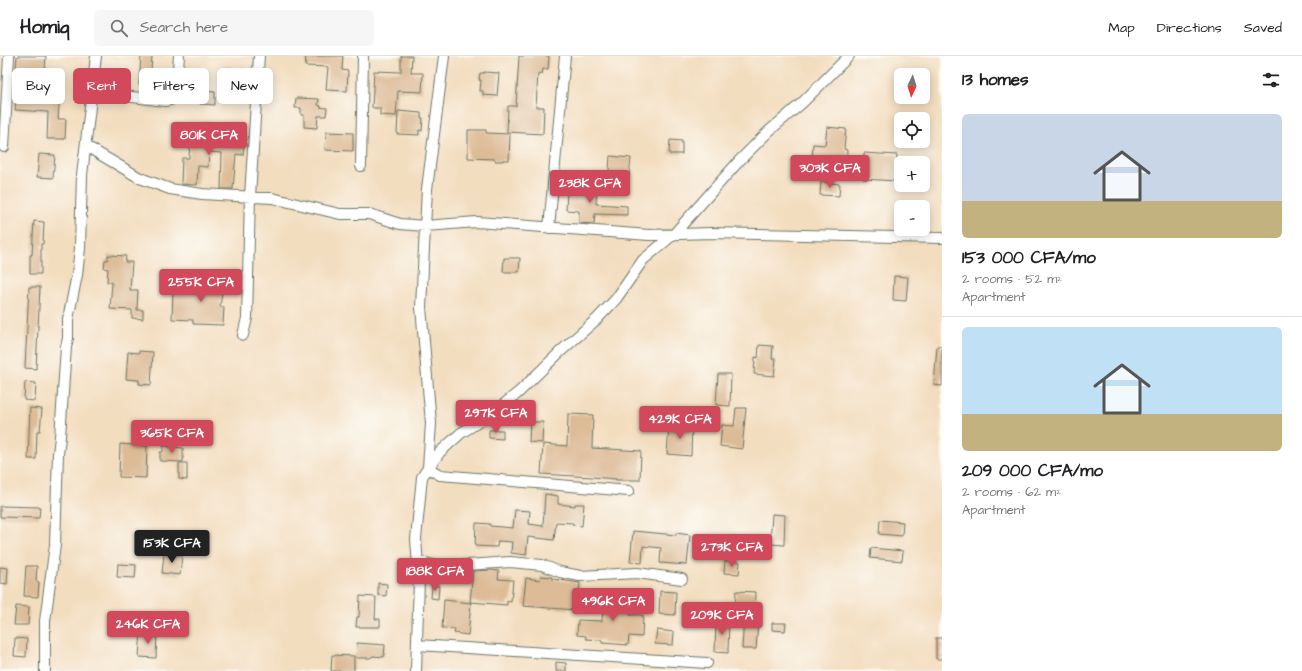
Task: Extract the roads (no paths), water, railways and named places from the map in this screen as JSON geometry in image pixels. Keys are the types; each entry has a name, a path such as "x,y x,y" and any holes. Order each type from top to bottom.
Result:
{"street":[{"path":"4,147 9,56"},
{"path":"95,68 96,56"},
{"path":"131,97 165,101 170,100 176,93 179,56"},
{"path":"243,335 247,318 250,196 259,56"},
{"path":"361,166 363,56"},
{"path":"428,468 431,423 421,308 427,190 444,56"},
{"path":"549,228 565,56"},
{"path":"416,671 419,580 416,539 422,476 440,452 461,433 493,413 519,392 561,351 597,319 616,299 643,260 674,234 754,146 802,103 849,56"},
{"path":"45,671 45,621 55,545 58,454 66,347 68,338 68,319 77,275 80,248 82,174 91,104"},
{"path":"86,146 140,178 170,189 202,194 272,198 340,214 369,214 400,224 425,226 477,222 649,235 719,233 942,238"},
{"path":"428,468 440,475 629,491"},
{"path":"418,561 440,567 510,562 542,565 560,572 580,576 637,573 682,578"},
{"path":"417,645 707,663"}]}
